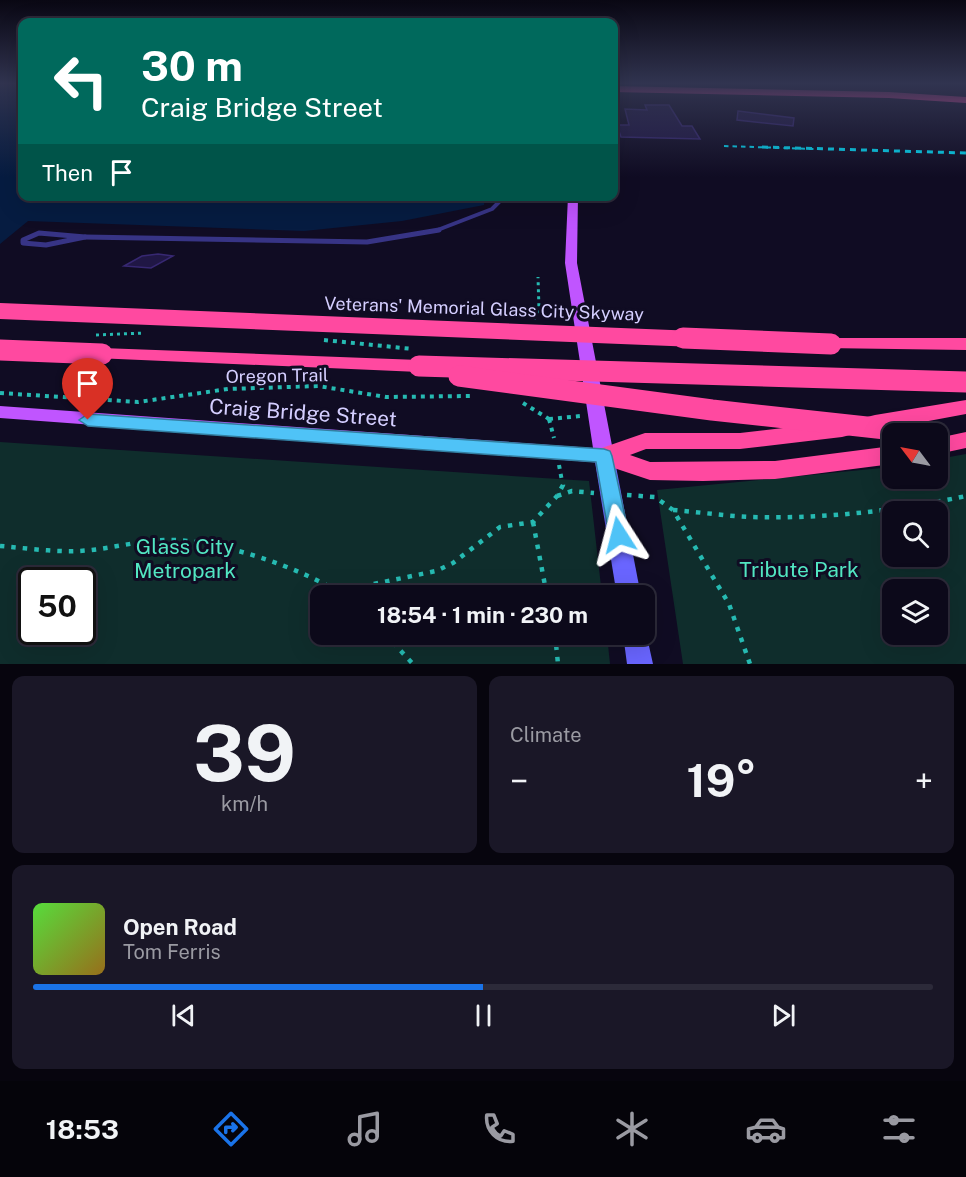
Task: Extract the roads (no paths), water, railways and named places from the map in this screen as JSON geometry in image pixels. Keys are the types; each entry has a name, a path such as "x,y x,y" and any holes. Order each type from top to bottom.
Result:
{"highway":[{"name":"Veterans' Memorial Glass City Skyway","path":"0,311 831,344 966,344"},
{"path":"0,350 419,366 966,382"},
{"path":"419,366 495,383 723,412 882,429"},
{"path":"604,456 645,441 684,443 768,438 849,428 966,407"},
{"path":"948,435 966,438"},
{"path":"948,443 966,438"},
{"path":"604,456 650,471 703,472 775,470 882,456"}],"main road":[{"path":"573,201 571,263 627,585"},
{"name":"Craig Bridge Street","path":"0,412 604,456"},
{"path":"637,645 640,664"}],"lane":[{"path":"85,237 42,245 30,246 23,243 23,240 29,236 39,233 85,237 316,242 406,238 431,233 492,209 499,201"}],"water":[{"path":"0,115 18,115 18,201 484,201 484,205 402,221 304,231 28,221 0,244"}],"railway":[{"path":"724,146 814,149"},
{"path":"762,147 966,153"}],"park label":[{"name":"Glass City Metropark","path":"185,559"},
{"name":"Tribute Park","path":"799,570"}]}
